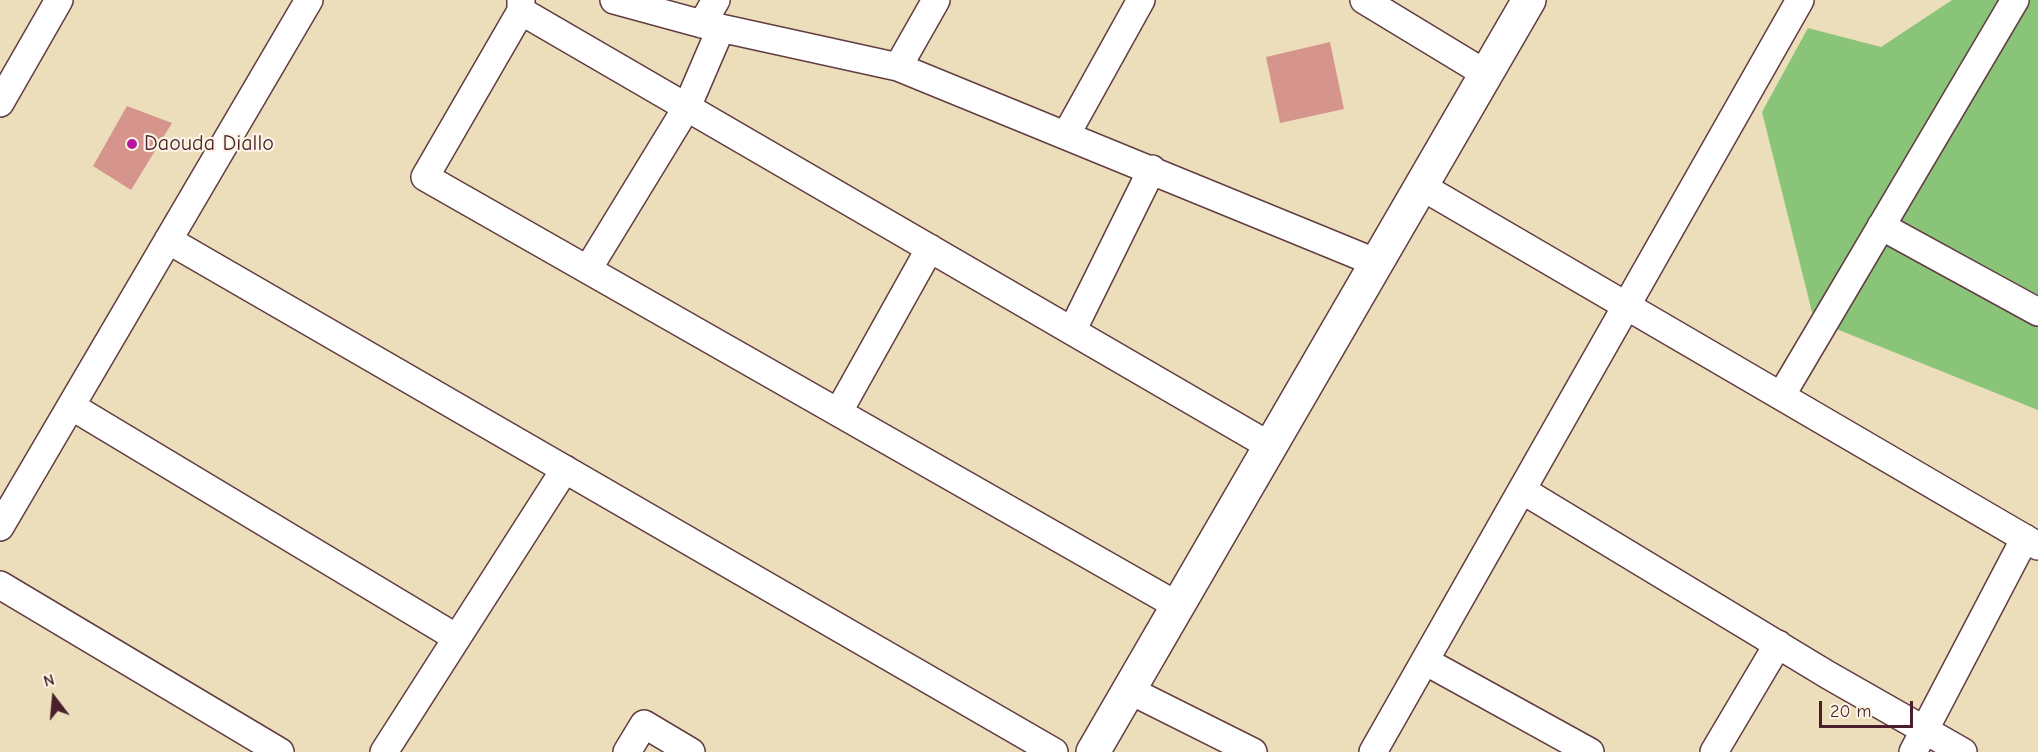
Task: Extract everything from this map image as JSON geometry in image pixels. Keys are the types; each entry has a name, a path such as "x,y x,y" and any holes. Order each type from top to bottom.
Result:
{"street":[{"path":"0,103 59,0"},
{"path":"0,527 309,0"},
{"path":"614,0 712,26 898,67 1377,262"},
{"path":"588,269 687,108 712,26 716,0"},
{"path":"898,67 936,0"},
{"path":"1066,135 1142,0"},
{"path":"1364,0 1486,74"},
{"path":"1093,752 1529,0"},
{"path":"1373,752 1800,0"},
{"path":"1781,396 2014,0"},
{"path":"1178,606 425,177 521,6 687,108 1270,446"},
{"path":"1072,331 1152,169"},
{"path":"1421,186 2031,542 1918,741"},
{"path":"1881,226 2038,312"},
{"path":"168,240 1054,752"},
{"path":"839,411 930,248"},
{"path":"71,406 457,638"},
{"path":"384,752 565,469"},
{"path":"1522,490 1778,644 1918,741 1963,752"},
{"path":"0,585 280,752"},
{"path":"1714,752 1778,644"},
{"path":"1425,661 1574,748"},
{"path":"1129,690 1252,752"},
{"path":"627,752 644,724 691,752"}],"green space":[{"path":"1952,0 2038,0 2038,410 1814,320 1762,112 1808,28 1881,47"}],"building":[{"path":"1330,42 1344,109 1280,123 1266,57"},
{"name":"Daouda Diallo","path":"127,106 172,123 131,190 93,166"}],"place":[{"name":"Daouda Diallo","path":"132,144"}]}
